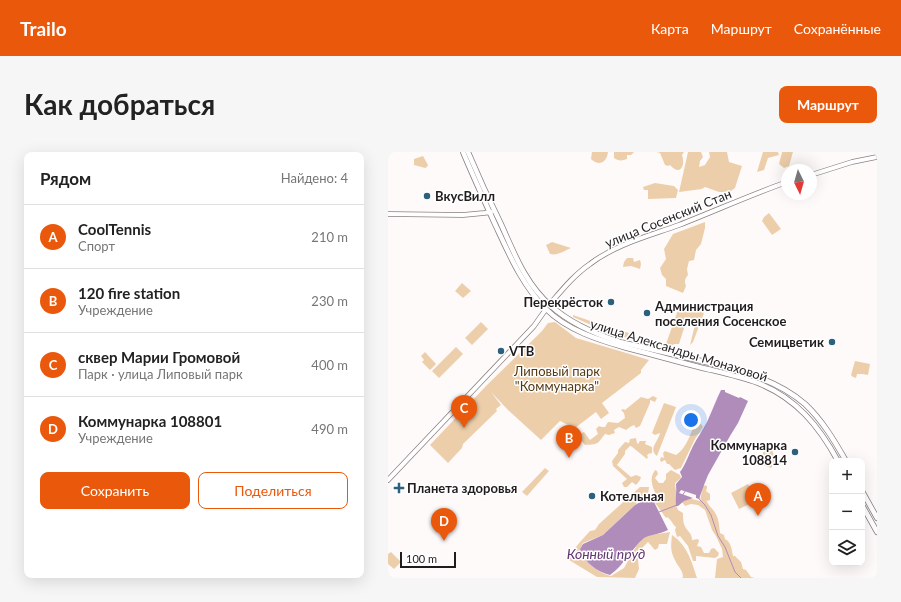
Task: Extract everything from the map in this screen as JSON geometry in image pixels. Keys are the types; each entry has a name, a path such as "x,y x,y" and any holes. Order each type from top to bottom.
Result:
{"main road":[{"name":"улица Александры Монаховой","path":"463,152 492,211"},
{"name":"улица Александры Монаховой","path":"468,152 511,258 519,274 530,290 566,324 594,337 619,346 746,379 771,389 790,401 807,416 824,436 836,458"},
{"name":"улица Александры Монаховой","path":"548,307 590,332 620,342 735,370 774,383 797,398 814,414 829,432 844,458"},
{"path":"864,494 877,518"},
{"path":"865,510 877,532"}],"street":[{"path":"817,173 852,162 877,157"},
{"name":"улица Сосенский Стан","path":"388,480 534,326 568,283 601,256 622,245 680,225 781,184"},
{"path":"388,214 463,215 492,211"}],"green space":[{"path":"592,152 608,152 604,161 597,163 591,159"},
{"path":"614,152 634,152 631,155 627,155 627,159 617,160 614,158"},
{"path":"657,152 684,152 682,155 683,166 677,170 670,165 665,165 660,153"},
{"path":"688,152 701,152 703,157 700,161 699,167 705,165 710,157 709,152 727,152 729,162 742,166 735,188 731,191 724,192 719,192 705,187 702,189 679,192"},
{"path":"763,152 778,152 779,155 768,158 764,170 757,172"},
{"path":"782,152 793,152 790,164 781,164 781,166 779,164"},
{"path":"423,156 428,165 427,167 425,168 414,165 414,159"},
{"path":"655,183 674,186 678,190 676,198 648,199 648,190 644,190 643,187"},
{"path":"769,213 781,229 772,235 762,221"},
{"path":"705,222 701,244 696,250 694,260 689,261 687,269 688,275 685,281 686,286 683,293 666,286 666,279 662,275 660,268 666,259 664,249 673,234"},
{"path":"552,242 571,248 558,254 550,254 546,245"},
{"path":"627,258 633,258 634,262 640,260 640,269 631,266 623,267"},
{"path":"462,283 471,291 463,298 455,291"},
{"path":"679,307 686,307 704,313 693,342 690,345 695,325 691,321 686,322 679,344 674,344 671,346 666,344"},
{"path":"573,315 608,327 607,332 573,317"},
{"path":"481,322 488,329 472,345 465,338"},
{"name":"Липовый парк \"Коммунарка\"","path":"555,322 576,338 649,360 641,370 641,373 602,403 609,413 601,419 596,412 575,428 573,425 572,427 560,421 541,440 508,410 491,392 501,405 496,409 497,411 463,444 462,448 448,463 430,445 486,386 542,331 548,323"},
{"path":"611,327 629,333 627,338 610,333"},
{"path":"456,347 463,354 439,378 432,371"},
{"path":"425,352 436,364 430,370 422,362 424,360 421,356"},
{"path":"855,361 870,364 868,375 857,374 856,378 851,375"},
{"path":"653,396 657,398 655,402 650,400 640,426 636,428 634,425 626,430 619,427 614,430 615,433 609,435 605,434 596,444 585,445 577,435 584,432 590,440 598,434 596,429 599,426 605,427 608,422 618,423 625,418 624,413 621,410 625,410 641,397 648,399"},
{"path":"664,403 676,407 657,456 653,451 653,448 660,433 655,435 652,433"},
{"path":"696,420 703,427 695,439 681,468 675,470 667,464 665,460 661,462 661,457 664,458 663,453 665,451 676,455 680,452 688,439"},
{"path":"636,438 638,444 640,441 646,441 645,444 652,447 652,453 648,454 647,459 631,446 625,451 625,454 617,465 631,477 636,475 641,477 636,485 632,482 627,487 624,487 622,483 627,479 613,466 612,461 618,453 618,450 625,442 629,443 630,439"},
{"path":"766,447 772,449 774,461 771,468 758,463"},
{"path":"545,468 549,471 527,496 522,492"},
{"path":"655,470 658,474 655,478 659,483 663,483 666,479 666,474 671,470 680,475 681,478 675,483 677,499 676,505 678,510 683,513 683,522 691,535 692,540 698,539 699,541 697,546 701,547 704,553 709,553 711,549 714,548 719,553 718,556 715,558 696,556 696,561 693,561 688,546 680,536 677,537 675,530 676,527 669,518 666,518 653,500 656,495 652,485 652,476"},
{"path":"748,484 756,501 739,509 731,493"},
{"path":"703,485 707,486 706,491 710,494 710,500 706,500 717,516 720,533 724,535 725,539 729,542 733,556 741,562 743,569 746,570 751,577 755,578 715,578 717,559 723,557 722,549 712,530 705,510 698,505 691,504 685,506 682,502 683,499 688,498 700,501"},
{"path":"640,487 649,487 648,495 640,500 603,535 583,543 580,549 582,554 592,566 606,575 611,576 624,568 637,545 645,536 670,532 667,544 659,544 658,548 655,550 648,542 641,549 638,559 639,569 635,578 597,577 569,560 572,552 590,531 595,530 599,524"},
{"path":"672,535 682,544 685,549 691,560 697,578 682,578 682,572 673,557 671,545"},
{"path":"391,552 401,562 394,569 388,564 388,554"}],"water":[{"path":"721,390 725,390 725,392 748,401 738,423 708,475 699,499 696,498 696,495 681,490 679,493 693,498 676,506 676,484 682,477 680,472 707,422"},
{"name":"Конный пруд","path":"642,501 654,502 668,530 644,538 620,566 610,575 596,569 582,554 580,549 583,544 603,535 635,505"}],"waterway":[{"path":"682,496 686,490"},
{"path":"699,496 699,499 711,515 718,536 725,547 735,572 741,578"},
{"path":"659,512 677,505"},
{"path":"570,558 581,554"}],"place":[{"name":"ВкусВилл","path":"427,196"},
{"name":"Перекрёсток","path":"611,302"},
{"name":"Администрация поселения Сосенское","path":"647,313"},
{"name":"Семицветик","path":"832,342"},
{"name":"VTB","path":"501,351"},
{"name":"сквер Марии Громовой","path":"464,428"},
{"name":"Коммунарка 108814","path":"795,452"},
{"name":"120 fire station","path":"569,458"},
{"name":"Планета здоровья","path":"399,488"},
{"name":"Котельная","path":"592,496"},
{"name":"CoolTennis","path":"758,516"},
{"name":"Коммунарка 108801","path":"444,541"}]}
